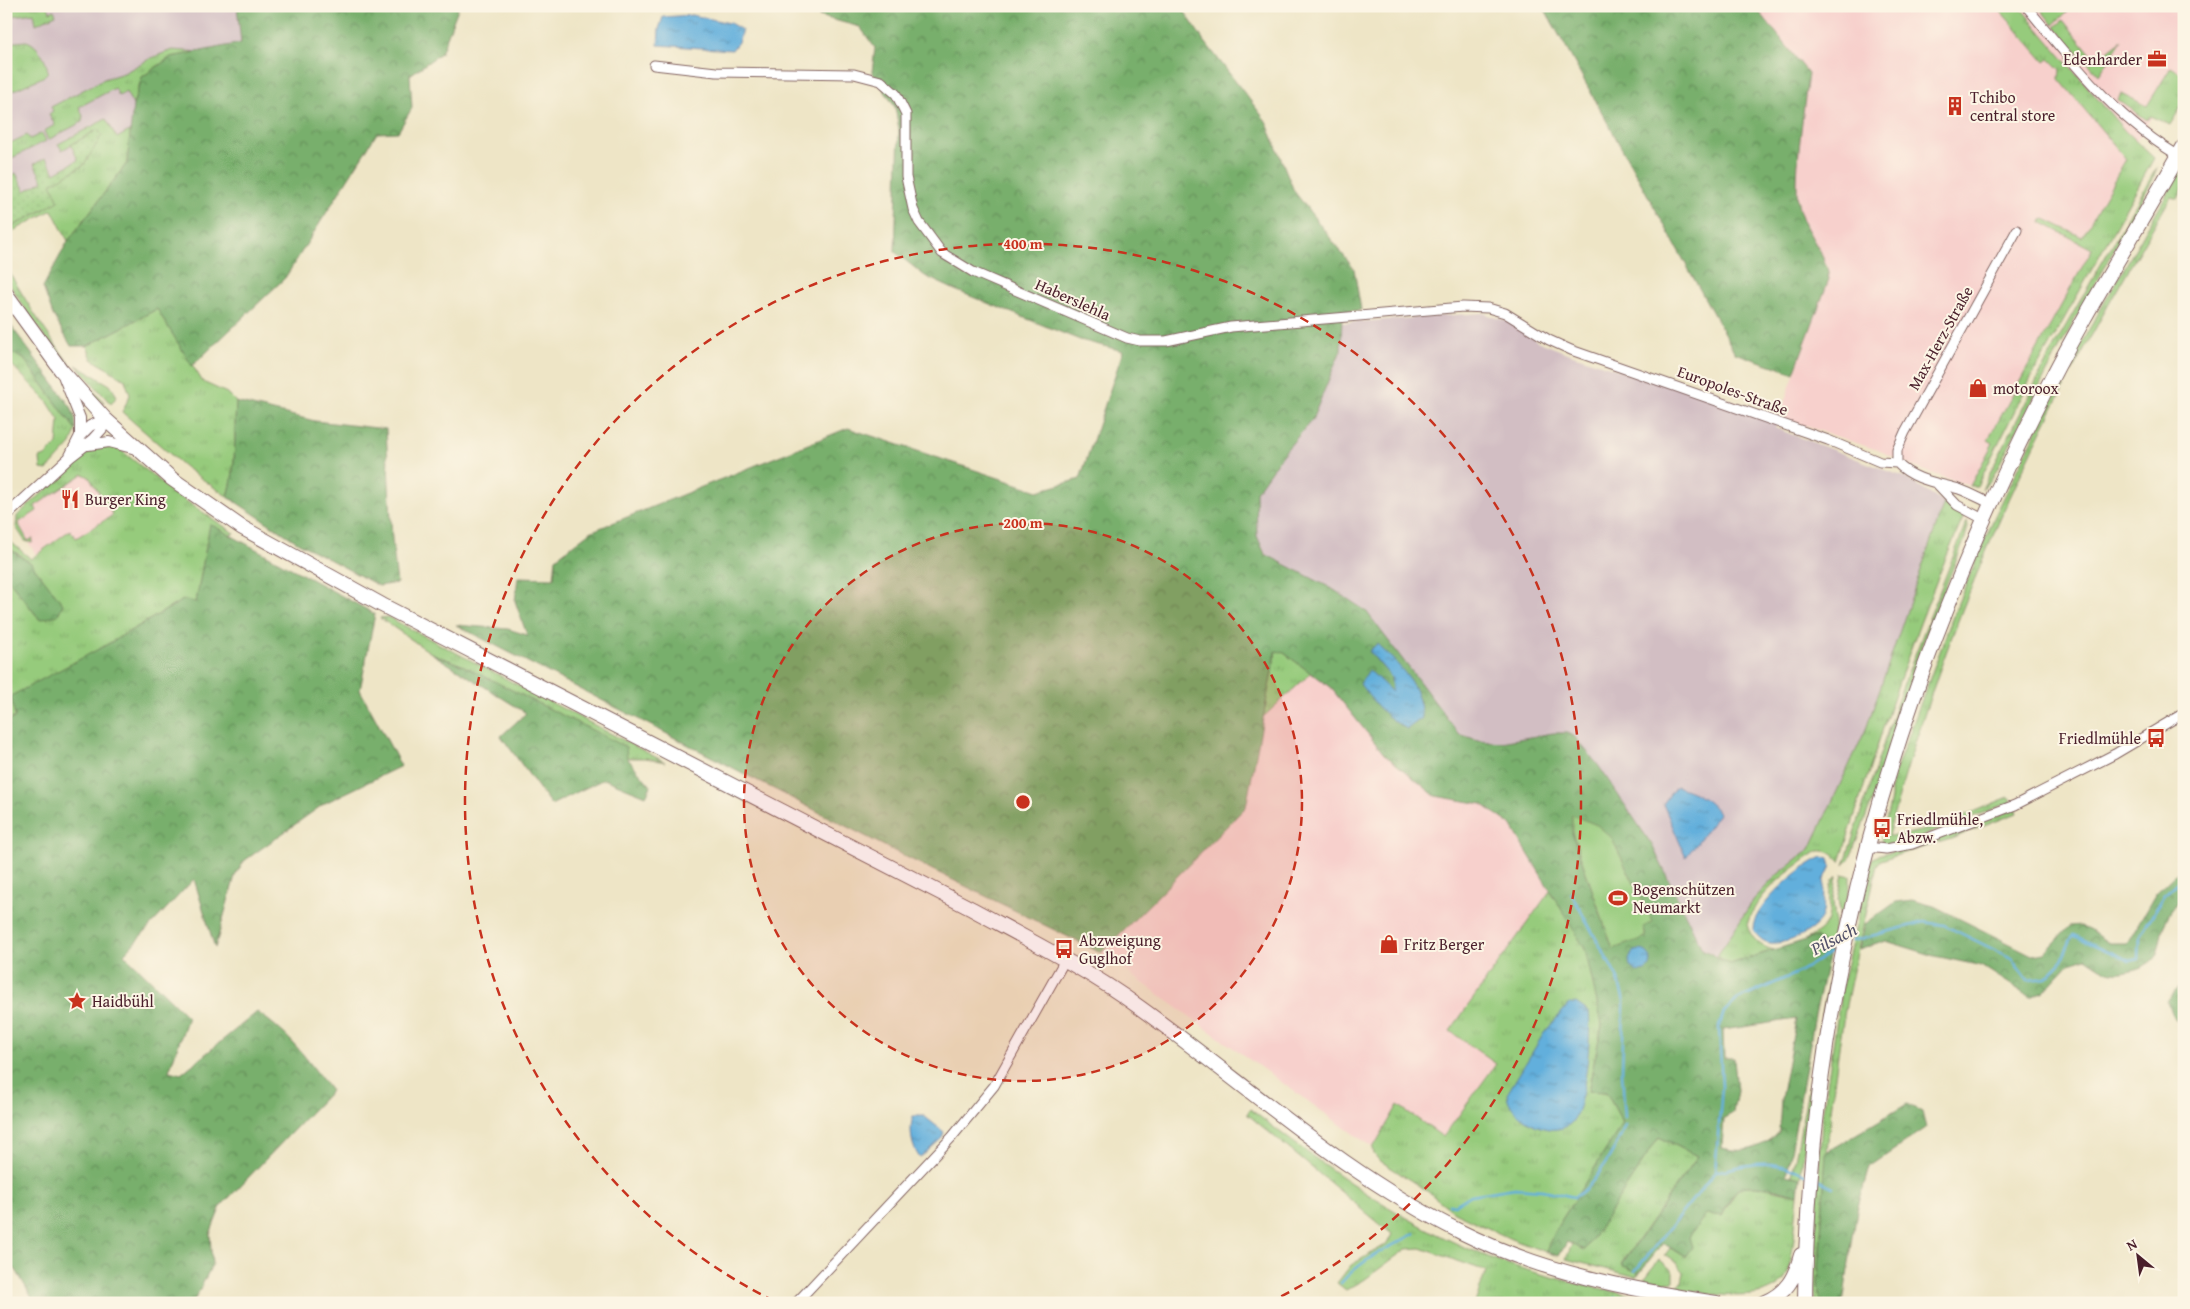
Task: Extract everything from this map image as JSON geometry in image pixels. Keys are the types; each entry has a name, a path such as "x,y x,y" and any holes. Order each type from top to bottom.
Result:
{"main road":[{"path":"1805,1303 1806,1235 1811,1169 1826,1037 1841,954 1867,847 1909,708 1985,520 2056,369 2182,153"},
{"path":"6,294 61,370 105,419 172,479 214,510 314,569 972,909 1065,960 1136,1005 1350,1166 1428,1215 1494,1247 1556,1270 1638,1289 1716,1303"},
{"path":"1763,1303 1775,1297 1790,1284 1798,1268 1806,1235"}],"street":[{"path":"2026,6 2100,94 2132,123 2182,153"},
{"name":"Haberslehla","path":"654,65 751,73 854,74 881,82 896,94 906,114 906,177 913,209 919,222 942,253 973,272 1127,338 1140,341 1166,341 1231,327 1430,309 1488,308 1518,320"},
{"name":"Max-Herz-Straße","path":"1897,463 1897,450 1906,432 2017,230"},
{"name":"Europoles-Straße","path":"1518,320 1548,340 1571,350 1828,440 1880,462 1897,463 1904,469 1938,485 1958,489 1992,504"},
{"path":"61,370 79,412 80,436"},
{"path":"70,457 80,436 94,424 105,419"},
{"path":"6,516 102,429 105,419"},
{"path":"82,448 104,442 136,448"},
{"name":"Europoles-Straße","path":"1938,485 1957,505 1985,520"},
{"path":"1867,847 1886,849 1912,844 2015,805 2115,754 2184,713"},
{"path":"796,1303 952,1137 994,1086 1065,960"}],"shaded area":[{"path":"18,6 237,6 241,43 171,57 133,105 127,163 6,235 6,8"},
{"path":"1755,6 2184,6 2184,65 2126,158 2081,237 2044,219 2041,222 2092,249 1988,439 1994,443 1970,486 1925,471 1880,451 1779,417 1829,278 1828,266 1814,244 1799,211 1797,182 1764,20"},
{"path":"1483,313 1512,323 1537,341 1567,353 1652,381 1655,373 1779,417 1775,428 1904,477 1944,503 1866,729 1810,849 1777,875 1754,899 1717,956 1702,949 1652,845 1598,765 1575,737 1553,733 1501,742 1478,740 1459,734 1431,698 1285,564 1266,554 1257,536 1256,492 1282,455 1341,350 1342,323"},
{"path":"83,474 89,477 113,515 75,539 70,531 36,555 28,542 30,543 33,538 28,541 18,523 37,511 35,506 45,497"},
{"path":"1311,673 1331,688 1384,754 1435,796 1482,804 1511,825 1550,891 1451,1031 1496,1063 1443,1137 1398,1106 1373,1148 1101,953 1246,807 1263,717"}],"green space":[{"path":"6,6 48,6 50,12 54,10 56,15 36,24 34,13 6,17"},
{"path":"237,6 459,6 441,53 410,75 412,108 398,132 377,133 285,278 192,366 157,309 87,346 71,346 53,315 43,287 68,241 127,163 133,105 142,77 171,57 241,43"},
{"path":"821,6 1181,6 1202,38 1266,121 1294,191 1354,269 1361,310 1342,312 1341,350 1312,420 1282,455 1256,492 1257,536 1265,554 1331,588 1366,611 1459,734 1478,740 1501,742 1553,733 1567,733 1575,737 1598,765 1652,845 1702,949 1730,964 1815,937 1830,948 1815,1015 1787,1175 1800,1178 1798,1195 1765,1187 1748,1186 1741,1188 1736,1191 1722,1216 1706,1214 1689,1237 1692,1247 1685,1257 1663,1243 1639,1273 1621,1265 1697,1156 1659,1137 1585,1250 1567,1242 1559,1256 1546,1252 1554,1232 1623,1123 1606,1092 1588,1091 1602,1025 1585,949 1511,825 1482,804 1435,796 1384,754 1331,688 1284,653 1276,651 1246,807 1101,953 894,851 456,625 508,629 527,635 515,601 518,577 554,578 556,558 590,532 848,428 1038,491 1080,479 1123,351 1080,340 955,290 925,276 895,252 899,129 895,107 872,72 875,48 860,27 819,16","holes":["1369,651 1421,702 1393,693 1391,677","1572,833 1643,927 1646,936 1613,949","1796,1019 1781,1099 1779,1132 1759,1146 1746,1150 1722,1148 1724,1118 1733,1113 1737,1091 1734,1058 1724,1058 1723,1030"]},
{"path":"1543,6 1755,6 1808,73 1798,165 1798,200 1803,220 1825,262 1829,279 1794,373 1735,353"},
{"path":"1996,6 2019,6 2125,131 2154,158 2030,380 1977,486 1970,486 1993,443 1988,440 2092,249 2041,222 2043,218 2082,237 2126,159 2059,79 2060,70 2049,59 2045,62"},
{"path":"2038,6 2062,6 2067,12 2053,25"},
{"path":"2063,20 2096,60 2122,40 2099,75 2055,27"},
{"path":"26,41 34,45 41,53 48,72 43,77 6,94 6,43"},
{"path":"172,50 200,52 171,57 142,77 133,105 126,92 119,96 115,88 79,107 83,116 82,122 48,140 44,131 55,125 49,114 53,111 51,107 104,79 124,73 151,58"},
{"path":"2171,67 2184,75 2184,102 2170,125 2150,116 2147,120 2118,100 2121,93 2147,106"},
{"path":"106,119 117,138 131,130 127,163 68,241 52,210 6,235 6,230 45,209 50,184 84,165 97,130 62,150 58,144"},
{"path":"97,130 102,135 84,165 51,184 59,201 6,230 6,178 16,173 25,191 43,181 34,164 46,158 55,173 78,160 71,145"},
{"path":"42,133 46,141 6,161 6,145 27,135 30,139"},
{"path":"2157,167 2153,179 2068,332 1991,480 1982,489 2057,341"},
{"path":"2184,168 2184,186 2178,199 2171,197 2115,293 2062,391 2009,499 1985,554 1942,665 1904,778 1888,836 1903,835 1934,827 2009,797 2011,802 1913,840 1884,845 1881,842 1891,798 1891,783 1958,603 1994,518 2071,361 2177,176"},
{"path":"6,266 63,355 105,403 81,384 52,347 6,279"},
{"path":"157,309 203,382 227,393 236,402 234,462 228,497 185,467 122,412 130,395 125,380 92,359 87,346"},
{"path":"6,319 71,407 75,418 76,430 24,359 6,350"},
{"path":"6,350 24,359 76,430 71,444 47,470 41,469 40,458 45,456 57,444 59,420 47,401 6,359"},
{"path":"76,365 110,385 117,396 111,404"},
{"path":"236,402 315,421 386,429 392,538 397,583 379,586 297,542 228,497 234,462"},
{"path":"101,447 116,448 122,451 180,497 234,533 230,535 210,525 196,603 183,600 108,644 6,723 6,684 10,682 6,675 8,638 6,576 40,620 22,556 6,547 6,538 31,559 70,530 76,538 113,515 89,477 83,474 35,506 37,511 18,523 28,541 33,538 32,543 25,541 16,527 17,516 22,511 88,453"},
{"path":"1944,503 1964,516 1913,644 1882,731 1840,862 1830,853 1818,851 1786,874 1766,892 1758,902 1747,925 1757,941 1764,947 1774,950 1730,964 1717,956 1754,899 1777,875 1810,849 1866,729"},
{"path":"1967,521 1968,527 1964,541 1923,642 1872,801 1850,858 1844,865 1899,696"},
{"path":"210,524 375,614 360,690 401,766 325,803 244,861 235,876 215,948 194,879 124,954 188,1017 169,1071 181,1074 257,1012 289,1038 331,1091 221,1206 210,1234 212,1265 193,1303 35,1303 16,1270 6,1264 6,723 15,717 11,696 108,644 183,600 196,602"},
{"path":"6,547 31,563 63,604 58,615 40,620 6,576"},
{"path":"388,617 665,762 646,758 627,758 464,666 431,653 380,618"},
{"path":"1276,650 1284,653 1311,673 1263,717"},
{"path":"431,653 464,666 626,747 627,758 651,786 646,796 604,779 551,805 501,736 526,713"},
{"path":"2015,809 2017,813 1951,839 1881,860 1877,865 1839,1044 1825,1182 1818,1286 1821,1303 1815,1303 1814,1262 1822,1118 1843,979 1872,859 1881,854 1912,848"},
{"name":"Bogenschützen Neumarkt","path":"1572,815 1597,825 1611,837 1653,922 1643,927 1646,937 1613,949 1572,832"},
{"path":"2184,866 2184,896 2168,917 2158,952 2150,962 2132,970 2112,972 2102,969 2086,958 2070,963 2044,991 2030,997 1982,966 1935,956 1886,941 1859,950 1865,924 1896,902 1912,900 1934,906 2032,955 2045,953 2070,926 2081,925 2109,943 2127,943 2156,893"},
{"path":"1843,874 1850,876 1850,885 1829,984 1815,1064 1812,1068 1841,917 1838,899"},
{"path":"1837,876 1833,900 1835,919 1830,948 1815,937 1805,940 1818,932 1828,919 1831,887"},
{"path":"1550,891 1585,949 1594,982 1602,1025 1588,1091 1606,1092 1623,1123 1554,1232 1546,1252 1511,1239 1454,1212 1427,1191 1379,1160 1374,1154 1373,1148 1398,1105 1443,1137 1496,1064 1450,1031"},
{"path":"2184,984 2184,1030 2171,1013 2167,1002 2177,989"},
{"path":"1810,1079 1813,1089 1800,1178 1792,1176"},
{"path":"1907,1104 1922,1112 1926,1128 1869,1167 1857,1210 1843,1303 1821,1303 1818,1286 1826,1152"},
{"path":"1250,1109 1336,1173 1426,1229 1491,1258 1525,1270 1630,1295 1629,1303 1475,1303 1486,1271 1421,1248 1406,1249 1364,1280 1346,1290 1337,1283 1351,1265 1387,1244 1392,1234 1247,1114"},
{"path":"1659,1137 1697,1156 1621,1264 1639,1273 1637,1277 1566,1259 1572,1244 1585,1250"},
{"path":"1743,1186 1756,1186 1798,1195 1790,1263 1788,1272 1780,1284 1769,1291 1755,1295 1738,1296 1675,1288 1682,1282 1684,1272 1677,1263 1665,1255 1670,1248 1685,1257 1689,1237 1706,1213 1722,1216 1736,1191"},
{"path":"1659,1259 1674,1272 1674,1281 1644,1279"}],"water":[{"path":"692,15 730,23 742,30 738,42 732,50 658,45 659,29 663,17"},
{"path":"1377,644 1401,668 1413,685 1417,695 1422,718 1407,729 1381,709 1360,684 1369,670 1392,692 1391,677 1369,651"},
{"path":"1676,786 1694,793 1705,800 1719,814 1686,857 1663,804"},
{"path":"1823,857 1829,859 1831,866 1825,880 1821,919 1812,929 1791,940 1770,943 1762,940 1753,929 1761,909 1780,887 1814,861"},
{"path":"1640,950 1648,953 1651,961 1648,969 1640,972 1632,969 1629,961 1632,953"},
{"path":"1576,1003 1589,1012 1590,1022 1586,1071 1580,1105 1570,1124 1562,1128 1542,1128 1522,1118 1509,1103 1507,1094 1544,1033 1569,1004"},
{"path":"913,1116 924,1116 944,1132 942,1138 920,1158 912,1138"}],"waterway":[{"name":"Pilsach","path":"1852,941 1924,922 1944,925 2011,958 2027,980 2046,978 2060,964 2073,935 2130,961 2139,959 2140,935 2166,893 2184,877"},
{"path":"1571,893 1618,979 1624,1001 1622,1073 1625,1118"},
{"name":"Pilsach","path":"1635,1271 1715,1172 1722,1087 1719,1027 1724,1012 1737,1000 1799,972 1838,948"},
{"path":"1449,1204 1455,1205 1471,1195 1515,1188 1542,1190 1574,1197 1582,1192 1597,1176 1611,1155 1625,1126"},
{"path":"1715,1172 1751,1165 1771,1164 1794,1169 1807,1175"},
{"path":"1816,1179 1833,1187"},
{"path":"1341,1283 1357,1267 1415,1233"},
{"name":"Pilsach","path":"1612,1303 1615,1298"}],"place":[{"name":"Edenharder","path":"2157,59"},
{"name":"Tchibo central store","path":"1955,106"},
{"name":"motoroox","path":"1978,388"},
{"name":"Burger King","path":"70,499"},
{"name":"Friedlmühle","path":"2156,738"},
{"name":"Friedlmühle, Abzw.","path":"1882,828"},
{"name":"Bogenschützen Neumarkt","path":"1618,898"},
{"name":"Fritz Berger","path":"1389,944"},
{"name":"Abzweigung Guglhof","path":"1064,949"},
{"name":"Haidbühl","path":"77,1001"}]}
